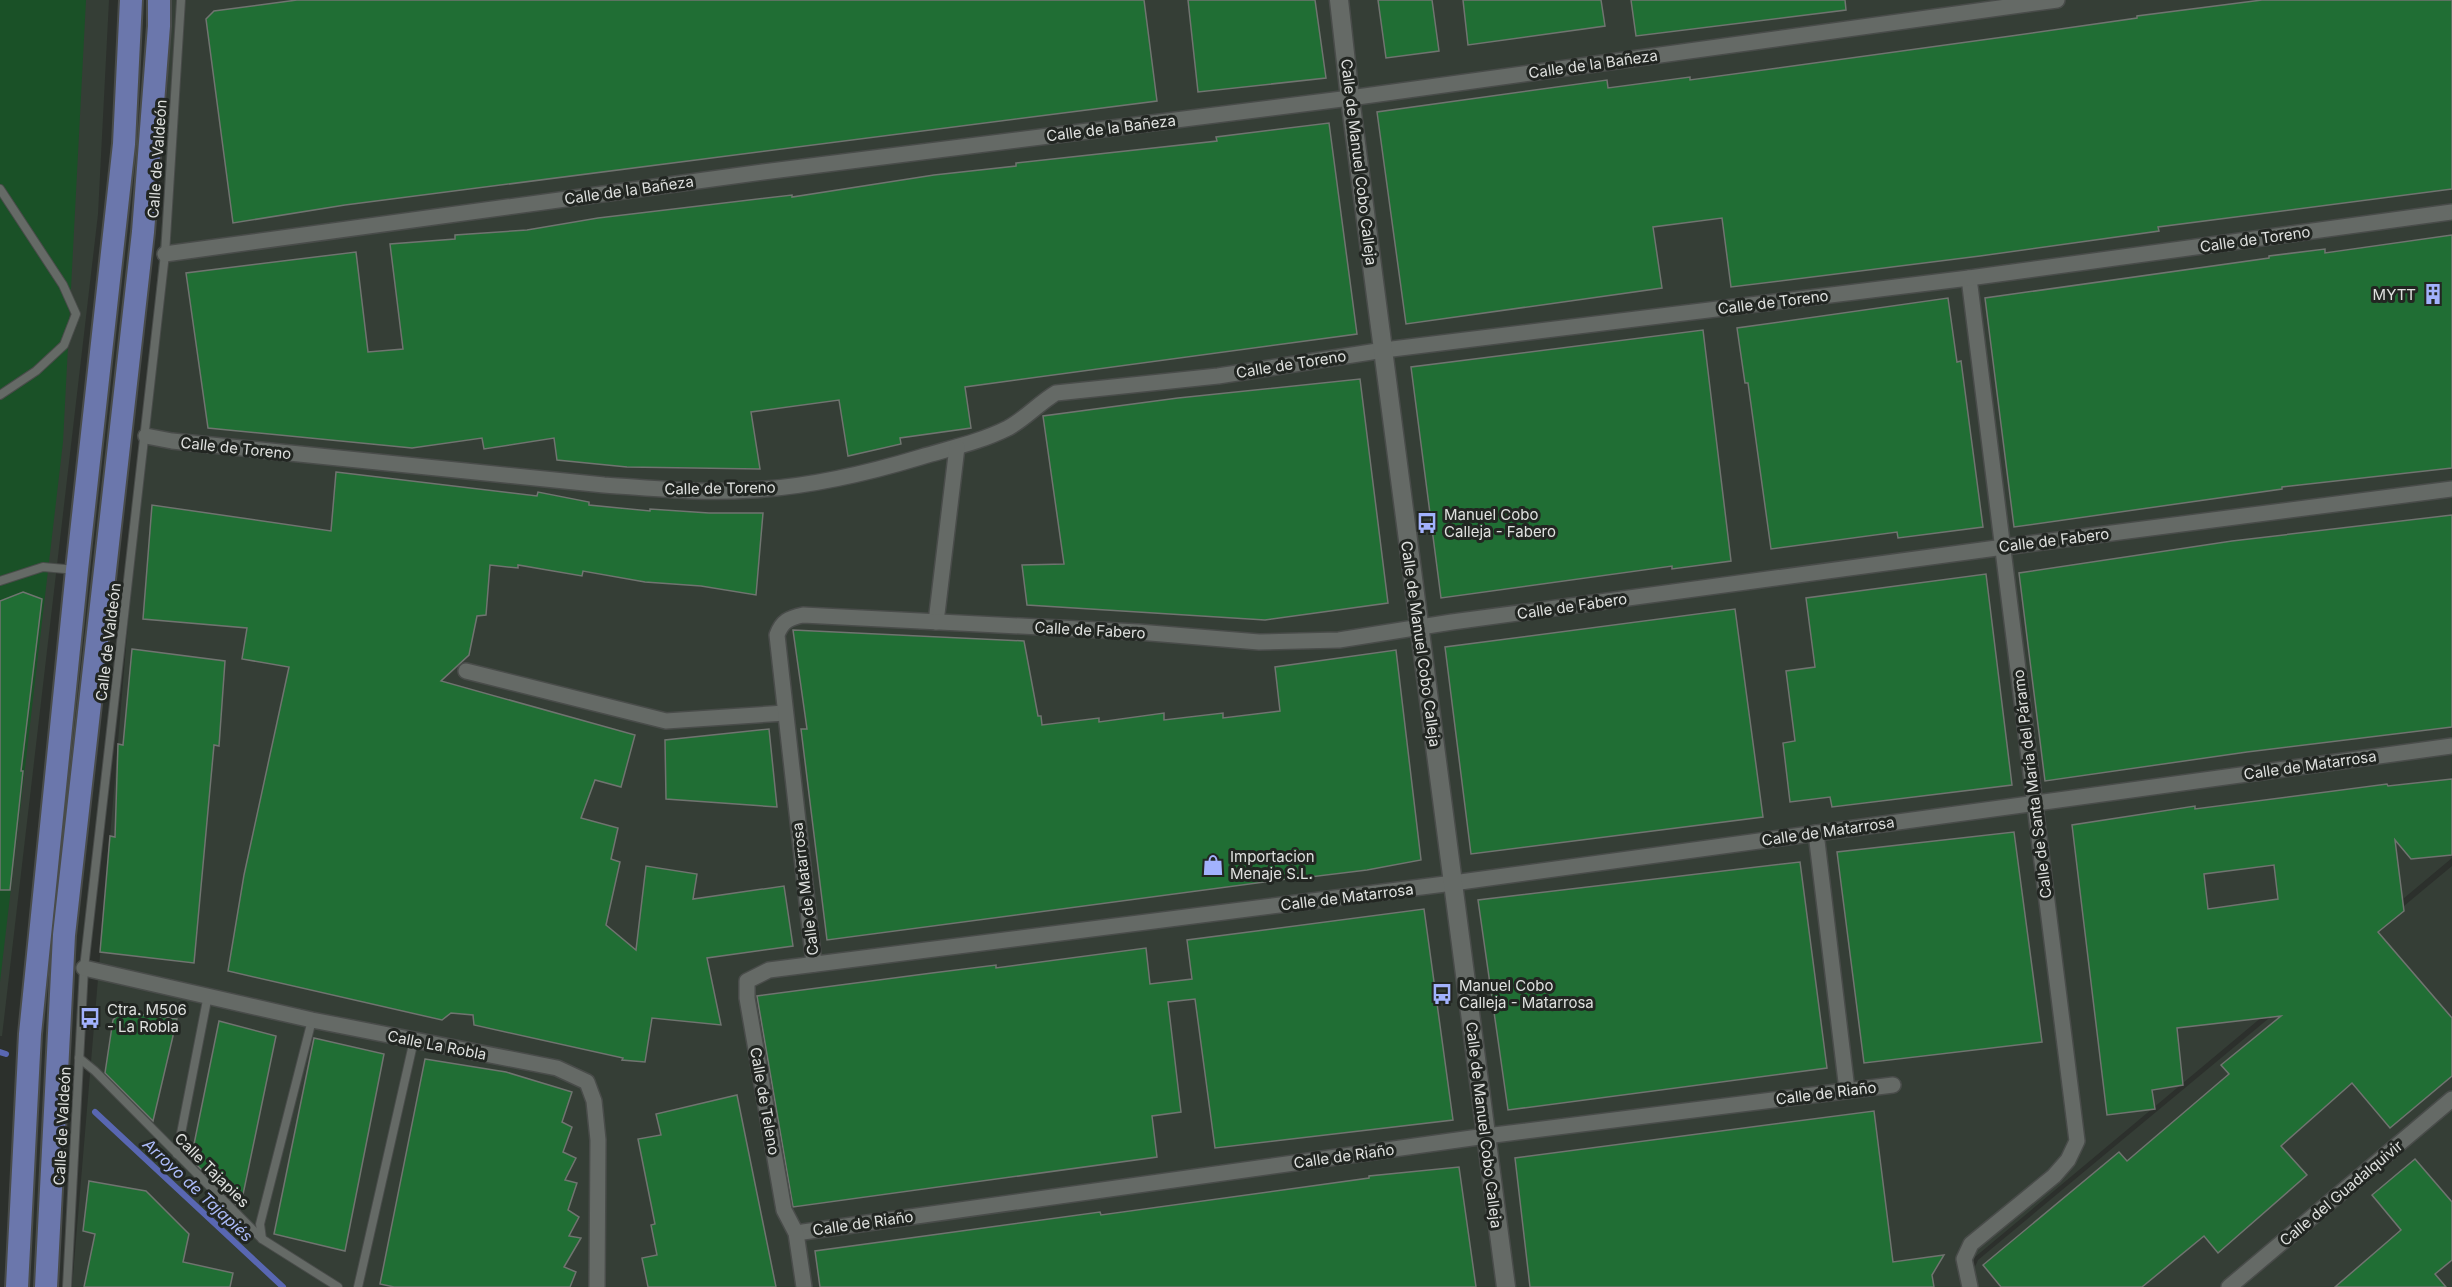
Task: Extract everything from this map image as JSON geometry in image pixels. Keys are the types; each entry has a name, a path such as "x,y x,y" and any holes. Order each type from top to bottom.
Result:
{"main road":[{"path":"17,1287 30,1034 77,570 124,144 131,0"},
{"path":"45,1287 63,935 142,244 159,26 159,0"}],"street":[{"name":"Calle de Manuel Cobo Calleja","path":"1339,0 1418,627 1506,1287"},
{"name":"Calle de la Bañeza","path":"165,254 763,172 1350,98 2056,0"},
{"name":"Calle de Toreno","path":"146,436 172,441 581,483 749,491 815,484 884,470 984,439 1011,426 1042,400 1056,393 1218,376 1384,350 1969,278 2452,212"},
{"name":"Calle de Santa María del Páramo","path":"1969,278 2077,1141 2068,1161 2054,1176 1971,1244 1964,1259 1970,1287"},
{"path":"936,622 957,447"},
{"name":"Calle de Fabero","path":"785,713 777,635 781,624 790,618 803,615 1138,632 1259,642 1339,640 1418,627 2004,547 2452,489"},
{"path":"466,671 666,722 785,713"},
{"name":"Calle de Matarrosa","path":"785,713 814,964 1453,883 2452,746"},
{"path":"1815,833 1847,1090"},
{"name":"Calle de Teleno","path":"804,1287 796,1233 784,1210 750,1017 747,981 769,970 814,964"},
{"name":"Calle La Robla","path":"84,968 312,1020 556,1068 587,1082 594,1101 598,1140 597,1287"},
{"name":"Calle de Riaño","path":"796,1233 1486,1136 1893,1084"},
{"name":"Calle del Guadalquivir","path":"2229,1287 2452,1099"}],"lane":[{"name":"Calle de Valdeón","path":"67,1287 84,968 165,254 181,0"},
{"path":"0,189 63,285 76,314 64,345 36,371 0,395"},
{"path":"0,581 43,567 77,570"},
{"path":"177,1154 207,995"},
{"path":"262,1239 260,1224 312,1020"},
{"path":"358,1287 414,1040"},
{"name":"Calle Tajapies","path":"79,1058 95,1071 262,1239 338,1287"}],"shaded area":[{"path":"0,0 109,0 98,214 2,1036 0,1036"},
{"path":"170,0 2452,0 2452,858 1975,1257 1963,1287 72,1287 164,197"},
{"path":"2452,866 2452,1287 1966,1287 1978,1260"}],"green space":[{"path":"0,0 86,0 63,442 0,982"}],"building":[{"path":"297,0 1144,0 1157,101 345,205 233,223 206,19 214,11"},
{"path":"1188,0 1315,0 1326,78 1198,92"},
{"path":"1378,0 1432,0 1439,51 1386,58"},
{"path":"1463,0 1601,0 1605,26 1468,45"},
{"path":"1631,0 1845,0 1846,10 1636,36"},
{"path":"2262,0 2452,0 2452,189 2158,227 2159,231 1980,256 1731,287 1722,218 1653,227 1662,288 1406,324 1377,112 1607,80 1608,88 1690,77 1690,80"},
{"path":"1329,123 1357,334 965,387 971,428 900,438 901,444 848,456 839,400 751,412 760,469 627,467 557,460 554,438 484,449 482,438 412,448 208,428 186,273 356,252 368,352 403,349 390,244 455,239 455,235 527,230 598,218 792,195 792,197 934,175 1016,166 1016,163 1217,141 1216,137"},
{"path":"2452,235 2452,468 2282,487 2282,489 2014,527 1985,298 2269,258 2269,256 2325,249 2325,253"},
{"path":"1948,298 1957,362 1961,361 1983,527 1898,538 1897,532 1771,549 1748,383 1745,383 1737,328"},
{"path":"1703,330 1731,561 1672,569 1672,566 1441,598 1411,367"},
{"path":"1360,379 1388,603 1265,620 1027,605 1022,565 1064,564 1043,416 1178,398"},
{"path":"336,472 537,496 538,492 589,502 589,505 650,511 650,509 709,513 763,513 756,595 701,586 645,582 583,571 582,576 518,565 518,568 490,565 486,615 477,616 469,655 441,681 635,735 621,787 595,780 581,818 618,828 611,859 620,862 606,925 636,950 646,866 697,874 693,899 784,886 793,946 707,958 721,1025 652,1018 645,1062 622,1060 623,1058 474,1025 473,1015 451,1013 442,1020 228,971 244,875 289,667 242,659 247,628 143,619 152,505 331,531"},
{"path":"2452,515 2452,727 2247,752 2045,781 2019,573 2232,541"},
{"path":"1986,574 2012,785 1832,807 1830,797 1790,802 1783,743 1795,741 1786,671 1815,667 1806,598"},
{"path":"23,592 42,599 21,771 23,771 10,890 0,890 0,601"},
{"path":"1735,609 1763,817 1471,854 1445,647"},
{"path":"793,630 1024,641 1038,716 1041,716 1042,725 1099,718 1099,722 1164,713 1164,720 1223,713 1223,718 1280,711 1275,667 1396,650 1421,860 1367,870 827,940 801,729 807,729"},
{"path":"132,649 225,661 219,746 214,745 194,963 100,952 110,836 115,837 118,744 123,745"},
{"path":"769,729 777,807 666,799 665,740"},
{"path":"2452,779 2452,855 2411,859 2395,840 2404,911 2378,932 2452,1018 2452,1076 2390,1128 2352,1083 2281,1146 2307,1175 2218,1253 2204,1236 2142,1287 2001,1287 1983,1265 2119,1152 2127,1161 2229,1074 2221,1065 2281,1016 2177,1028 2183,1085 2152,1090 2155,1109 2107,1115 2072,825 2195,806 2195,809 2387,784 2388,786","holes":["2274,865 2278,899 2208,909 2204,874"]},
{"path":"2014,832 2042,1042 1864,1063 1837,852"},
{"path":"1800,862 1827,1068 1508,1110 1478,900"},
{"path":"1424,909 1453,1120 1215,1148 1195,999 1168,1002 1181,1112 1152,1116 1157,1157 793,1207 757,996 1146,948 1150,984 1192,979 1187,940"},
{"path":"121,1012 177,1019 153,1121 105,1073 113,1020"},
{"path":"219,1021 276,1036 240,1209 191,1159"},
{"path":"314,1038 384,1054 345,1251 274,1234"},
{"path":"425,1059 506,1072 572,1092 562,1122 572,1127 563,1152 576,1158 565,1180 577,1183 568,1210 579,1217 569,1236 581,1238 564,1267 576,1272 570,1287 394,1287 380,1284"},
{"path":"737,1095 776,1287 648,1287 642,1258 657,1255 651,1225 655,1224 638,1139 661,1135 656,1114"},
{"path":"1874,1111 1893,1262 1944,1255 1932,1275 1934,1287 1530,1287 1515,1158"},
{"path":"2415,1159 2452,1202 2452,1260 2435,1274 2446,1287 2335,1287 2401,1230 2372,1195"},
{"path":"1459,1167 1476,1287 820,1287 815,1251 1100,1212 1101,1215 1369,1178 1369,1176"},
{"path":"89,1181 146,1191 189,1234 183,1262 233,1273 230,1287 84,1287 95,1234 83,1231"}],"waterway":[{"name":"Arroyo de Tajapiés","path":"0,1052 6,1054"},
{"name":"Arroyo de Tajapiés","path":"95,1112 283,1287"}],"place":[{"name":"MYTT","path":"2433,294"},
{"name":"Manuel Cobo Calleja - Fabero","path":"1427,523"},
{"name":"Importacion Menaje S.L.","path":"1213,865"},
{"name":"Manuel Cobo Calleja - Matarrosa","path":"1442,994"},
{"name":"Ctra. M506 - La Robla","path":"90,1018"}]}
